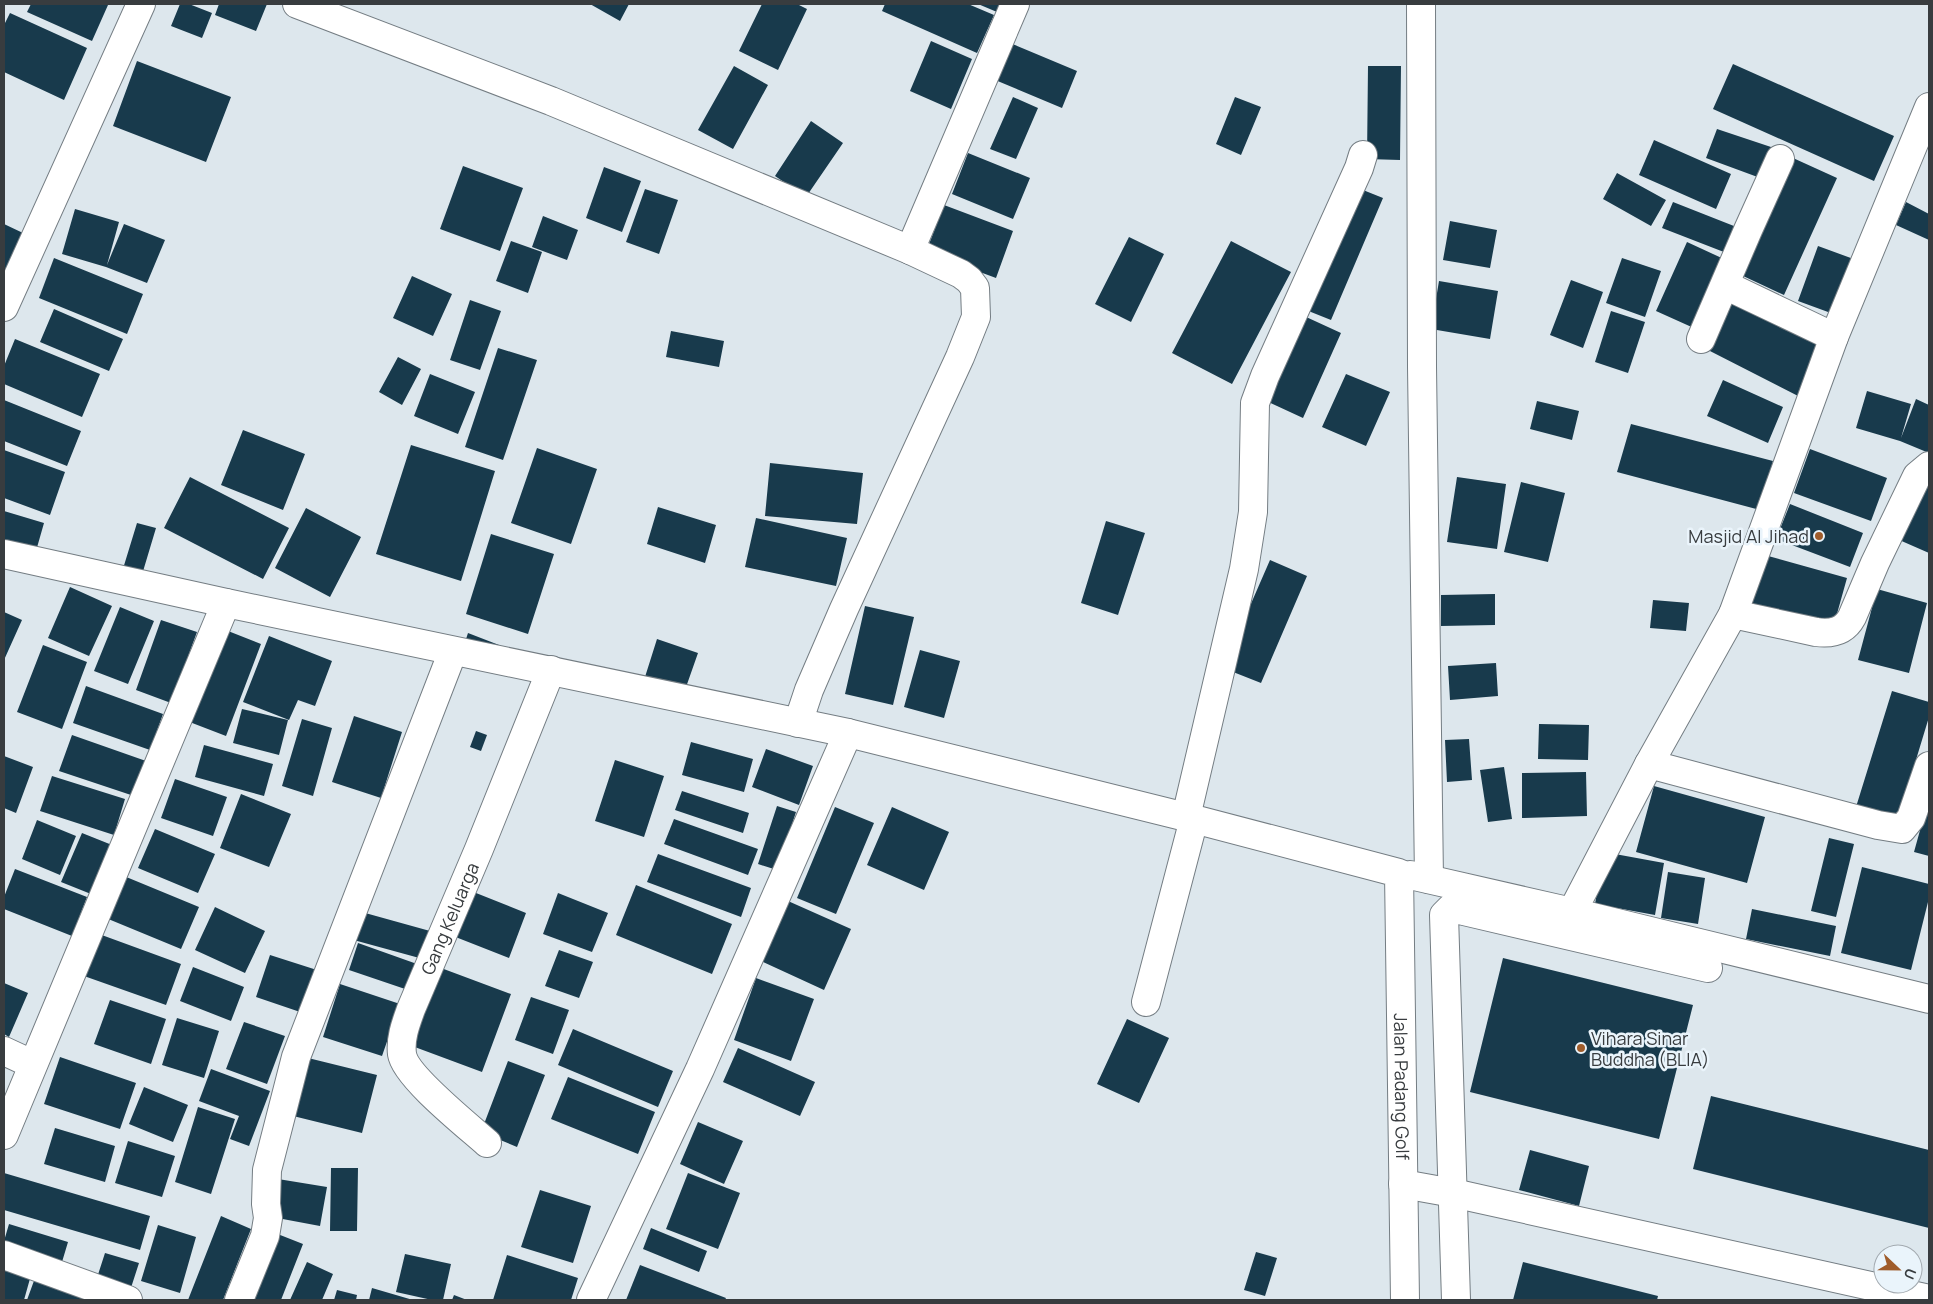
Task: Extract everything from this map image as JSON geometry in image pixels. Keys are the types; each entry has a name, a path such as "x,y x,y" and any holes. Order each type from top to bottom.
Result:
{"street":[{"path":"4,307 141,4"},
{"path":"297,4 551,101 910,250 970,280 975,288 976,317 960,357 844,610 809,690 798,723"},
{"path":"910,250 1015,4"},
{"path":"1421,4 1422,357 1429,879"},
{"path":"1572,912 1650,764 1733,614 1834,337 1929,107"},
{"path":"1146,1002 1190,818 1244,569 1253,512 1255,403 1265,376 1356,175 1363,155"},
{"path":"1701,339 1780,159"},
{"path":"1725,285 1834,337"},
{"path":"1733,614 1829,634 1841,630 1849,623 1917,476 1929,466"},
{"path":"4,554 226,603 848,733 1190,818 1399,873 1572,912 1929,999"},
{"path":"4,1135 32,1064 226,603"},
{"path":"239,1300 265,1236 268,1218 266,1204 268,1170 296,1058 453,651"},
{"name":"Gang Keluarga","path":"487,1143 431,1093 406,1065 402,1054 402,1035 411,1009 552,670"},
{"path":"591,1300 700,1069 848,733"},
{"path":"1650,764 1878,826 1902,829 1911,818 1929,766"},
{"name":"Jalan Padang Golf","path":"1399,873 1405,1300"},
{"path":"1456,1300 1444,914 1449,908 1708,968"},
{"path":"4,1051 32,1064"},
{"path":"1403,1184 1453,1193 1929,1299"},
{"path":"4,1255 128,1300"}],"building":[{"path":"31,4 108,5 92,41 27,12"},
{"path":"180,4 189,4 212,13 202,38 171,26"},
{"path":"219,4 267,4 256,31 215,15"},
{"path":"590,4 629,4 620,21"},
{"path":"762,4 797,4 807,9 778,70 739,51"},
{"path":"885,4 968,4 994,15 977,53 882,11"},
{"path":"978,4 1001,4 997,12"},
{"path":"10,13 87,48 64,100 4,72 4,25"},
{"path":"1003,40 1077,71 1062,108 988,77"},
{"path":"931,41 972,59 951,109 910,91"},
{"path":"137,61 231,97 206,162 113,126"},
{"path":"1733,64 1894,136 1874,181 1713,109"},
{"path":"734,66 768,85 733,149 698,130"},
{"path":"1368,66 1401,66 1400,160 1367,159"},
{"path":"1013,97 1038,108 1016,159 990,149"},
{"path":"1235,97 1261,107 1241,155 1216,144"},
{"path":"811,121 843,143 806,197 775,176"},
{"path":"1717,129 1774,148 1763,179 1706,158"},
{"path":"1654,140 1731,174 1716,209 1639,175"},
{"path":"968,153 1030,178 1013,219 952,194"},
{"path":"1793,158 1837,178 1784,295 1741,275"},
{"path":"463,166 523,188 500,251 440,229"},
{"path":"604,167 641,181 622,232 586,218"},
{"path":"1617,173 1666,200 1651,226 1603,199"},
{"path":"1353,186 1383,198 1331,320 1301,308"},
{"path":"645,189 678,200 659,254 626,242"},
{"path":"1673,202 1739,228 1729,254 1662,228"},
{"path":"1906,202 1929,214 1929,240 1896,225"},
{"path":"944,205 1013,231 996,278 926,252"},
{"path":"75,209 119,222 107,265 124,224 165,240 147,283 106,267 62,254"},
{"path":"543,216 578,230 567,260 532,247"},
{"path":"1450,221 1497,230 1490,268 1443,260"},
{"path":"4,224 23,233 5,271 4,270"},
{"path":"1129,237 1164,254 1131,322 1095,304"},
{"path":"511,241 542,252 528,293 496,281"},
{"path":"1231,241 1291,272 1232,384 1172,353"},
{"path":"1687,242 1726,260 1696,329 1656,311"},
{"path":"1818,246 1859,261 1839,316 1798,301"},
{"path":"54,258 143,294 127,334 39,298"},
{"path":"1622,258 1661,271 1645,317 1606,303"},
{"path":"412,276 452,294 433,336 393,318"},
{"path":"1571,280 1603,292 1583,348 1550,335"},
{"path":"1439,281 1498,291 1490,339 1431,329"},
{"path":"470,300 501,311 480,370 450,360"},
{"path":"1733,301 1827,349 1802,398 1708,350"},
{"path":"54,309 123,339 109,371 40,342"},
{"path":"1611,311 1645,322 1628,373 1595,362"},
{"path":"1304,316 1341,333 1303,418 1266,401"},
{"path":"671,331 724,341 719,367 666,357"},
{"path":"15,339 100,374 82,417 4,384 4,366"},
{"path":"498,348 537,360 503,460 465,447"},
{"path":"398,357 421,369 402,405 379,392"},
{"path":"430,374 475,392 458,434 414,416"},
{"path":"1346,374 1390,392 1366,446 1322,427"},
{"path":"1723,380 1783,407 1768,443 1707,416"},
{"path":"1867,391 1911,404 1901,438 1916,399 1929,405 1929,453 1900,441 1856,428"},
{"path":"4,400 81,431 67,466 4,441"},
{"path":"1537,401 1579,411 1572,440 1530,429"},
{"path":"1631,424 1773,461 1760,510 1617,472"},
{"path":"243,430 305,454 283,510 221,485"},
{"path":"411,445 495,471 461,581 376,554"},
{"path":"537,448 597,469 571,544 511,523"},
{"path":"1810,449 1887,478 1871,521 1794,493"},
{"path":"4,450 65,472 50,515 4,498"},
{"path":"770,463 863,473 857,524 765,516"},
{"path":"190,477 289,528 263,579 164,528"},
{"path":"1457,477 1506,484 1497,549 1447,542"},
{"path":"1521,482 1565,493 1548,562 1504,552"},
{"path":"1929,482 1929,553 1897,539"},
{"name":"Masjid Al Jihad","path":"1790,504 1863,533 1850,567 1776,539"},
{"path":"658,507 716,525 705,563 647,544"},
{"path":"306,508 361,537 330,597 275,568"},
{"path":"4,511 44,523 36,551 4,541"},
{"path":"756,518 847,538 836,586 745,567"},
{"path":"1106,521 1145,533 1118,615 1081,603"},
{"path":"137,523 156,528 141,578 122,572"},
{"path":"491,534 554,554 528,634 466,614"},
{"path":"1761,554 1847,578 1833,628 1747,603"},
{"path":"1270,560 1307,576 1261,683 1223,668"},
{"path":"70,587 112,606 89,656 48,638"},
{"path":"1877,589 1927,603 1909,673 1858,660"},
{"path":"1495,594 1495,625 1441,626 1441,595"},
{"path":"1653,600 1689,603 1686,631 1650,628"},
{"path":"865,606 914,617 893,705 845,694"},
{"path":"120,607 154,621 128,684 94,671"},
{"path":"4,612 22,620 4,660"},
{"path":"161,620 197,632 171,703 136,690"},
{"path":"223,629 261,644 226,736 187,721"},
{"path":"468,633 499,645 495,657 464,645"},
{"path":"269,636 332,661 315,706 298,700 289,720 243,702"},
{"path":"657,639 698,653 685,690 645,677"},
{"path":"43,645 87,662 62,729 17,712"},
{"path":"920,650 960,661 944,718 904,707"},
{"path":"1496,663 1498,696 1450,700 1448,666"},
{"path":"86,686 163,714 150,750 73,723"},
{"path":"1892,691 1929,702 1929,717 1898,819 1856,807"},
{"path":"242,709 288,720 279,755 233,743"},
{"path":"354,716 402,732 381,798 332,782"},
{"path":"302,719 332,728 313,796 282,786"},
{"path":"1539,724 1589,725 1588,760 1538,759"},
{"path":"476,731 487,735 481,751 470,747"},
{"path":"72,735 146,761 134,796 59,771"},
{"path":"1469,739 1472,780 1447,782 1445,740"},
{"path":"691,742 753,759 744,792 682,775"},
{"path":"204,745 273,764 264,796 195,777"},
{"path":"766,749 813,766 799,805 752,787"},
{"path":"4,756 33,767 16,813 4,808"},
{"path":"615,760 664,776 644,837 595,821"},
{"path":"1504,767 1512,819 1488,822 1480,770"},
{"path":"1586,772 1587,816 1522,818 1522,773"},
{"path":"52,776 125,799 114,835 40,811"},
{"path":"175,779 227,797 213,836 161,818"},
{"path":"1654,786 1765,817 1747,883 1636,852"},
{"path":"682,791 749,813 743,833 675,810"},
{"path":"241,794 291,814 269,867 220,848"},
{"path":"1927,805 1929,806 1929,856 1914,852"},
{"path":"777,806 796,812 777,870 758,864"},
{"path":"835,807 874,823 836,914 797,898"},
{"path":"892,807 949,832 924,890 867,865"},
{"path":"674,819 758,849 748,875 664,844"},
{"path":"37,820 76,836 60,875 22,859"},
{"path":"155,829 215,854 198,893 138,868"},
{"path":"82,833 112,845 91,894 61,882"},
{"path":"1829,838 1854,844 1836,917 1811,911"},
{"path":"1604,852 1664,863 1655,915 1595,904"},
{"path":"658,854 751,888 741,917 647,882"},
{"path":"1862,867 1929,884 1929,898 1911,970 1841,953"},
{"path":"15,869 87,897 72,936 4,909 4,897"},
{"path":"1668,872 1705,878 1698,924 1661,918"},
{"path":"119,874 199,907 181,949 101,916"},
{"path":"636,885 732,924 712,974 616,935"},
{"path":"471,891 526,913 509,958 453,936"},
{"path":"558,893 608,913 592,952 543,934"},
{"path":"788,901 851,929 824,990 761,961"},
{"path":"215,907 265,931 245,973 195,950"},
{"path":"1752,909 1836,926 1830,956 1746,939"},
{"path":"358,911 430,931 423,959 350,939"},
{"path":"99,934 181,964 166,1005 84,976"},
{"path":"358,943 417,964 408,990 349,970"},
{"path":"559,950 593,962 579,998 545,986"},
{"path":"270,955 320,971 306,1014 256,997"},
{"name":"Vihara Sinar Buddha (BLIA)","path":"1503,958 1693,1005 1659,1139 1470,1092"},
{"path":"433,965 511,994 482,1072 404,1043"},
{"path":"193,967 244,987 231,1021 180,1001"},
{"path":"756,978 814,999 791,1061 734,1040"},
{"path":"4,983 28,993 9,1037 4,1034"},
{"path":"340,984 400,1004 382,1056 323,1037"},
{"path":"531,997 569,1010 553,1054 515,1040"},
{"path":"110,1000 166,1019 151,1064 94,1044"},
{"path":"177,1018 219,1031 204,1078 162,1065"},
{"path":"1127,1019 1169,1038 1139,1103 1097,1084"},
{"path":"244,1022 285,1036 267,1084 226,1069"},
{"path":"573,1029 673,1071 658,1107 558,1065"},
{"path":"738,1048 815,1082 800,1116 723,1082"},
{"path":"300,1056 377,1075 362,1133 285,1114"},
{"path":"60,1057 136,1083 120,1129 44,1104"},
{"path":"508,1061 545,1075 517,1147 481,1132"},
{"path":"211,1069 270,1091 249,1146 230,1139 239,1116 199,1101"},
{"path":"568,1077 655,1112 638,1154 551,1119"},
{"path":"144,1087 188,1105 173,1142 129,1124"},
{"path":"1711,1096 1929,1150 1929,1228 1693,1169"},
{"path":"198,1107 235,1119 211,1194 175,1182"},
{"path":"698,1122 743,1141 724,1184 680,1164"},
{"path":"55,1128 115,1146 105,1182 44,1164"},
{"path":"128,1141 175,1156 162,1197 115,1183"},
{"path":"1530,1150 1589,1166 1579,1206 1519,1190"},
{"path":"331,1168 358,1168 357,1231 330,1231"},
{"path":"4,1173 150,1216 140,1250 4,1210"},
{"path":"688,1173 740,1193 718,1249 666,1229"},
{"path":"278,1179 327,1187 320,1226 272,1217"},
{"path":"540,1190 591,1206 573,1263 521,1247"},
{"path":"221,1216 251,1229 223,1300 188,1300"},
{"path":"9,1224 68,1242 59,1272 4,1255 4,1241"},
{"path":"158,1225 196,1237 180,1293 141,1281"},
{"path":"651,1228 707,1251 699,1272 643,1249"},
{"path":"270,1231 303,1244 281,1300 243,1300"},
{"path":"1256,1252 1277,1258 1265,1296 1244,1290"},
{"path":"105,1253 139,1263 128,1297 94,1287"},
{"path":"405,1254 451,1264 443,1300 432,1300 396,1292"},
{"path":"507,1255 578,1278 571,1300 493,1300"},
{"path":"307,1262 333,1274 322,1300 290,1300"},
{"path":"1523,1262 1658,1296 1657,1300 1513,1300"},
{"path":"640,1265 726,1298 725,1300 626,1300"},
{"path":"4,1268 31,1275 24,1300 4,1300"},
{"path":"35,1278 93,1300 27,1300"},
{"path":"372,1288 413,1300 369,1300"},
{"path":"337,1290 357,1295 356,1300 334,1300"},
{"path":"454,1295 467,1300 452,1300"}],"place":[{"name":"Masjid Al Jihad","path":"1819,536"},
{"name":"Vihara Sinar Buddha (BLIA)","path":"1581,1048"}]}
